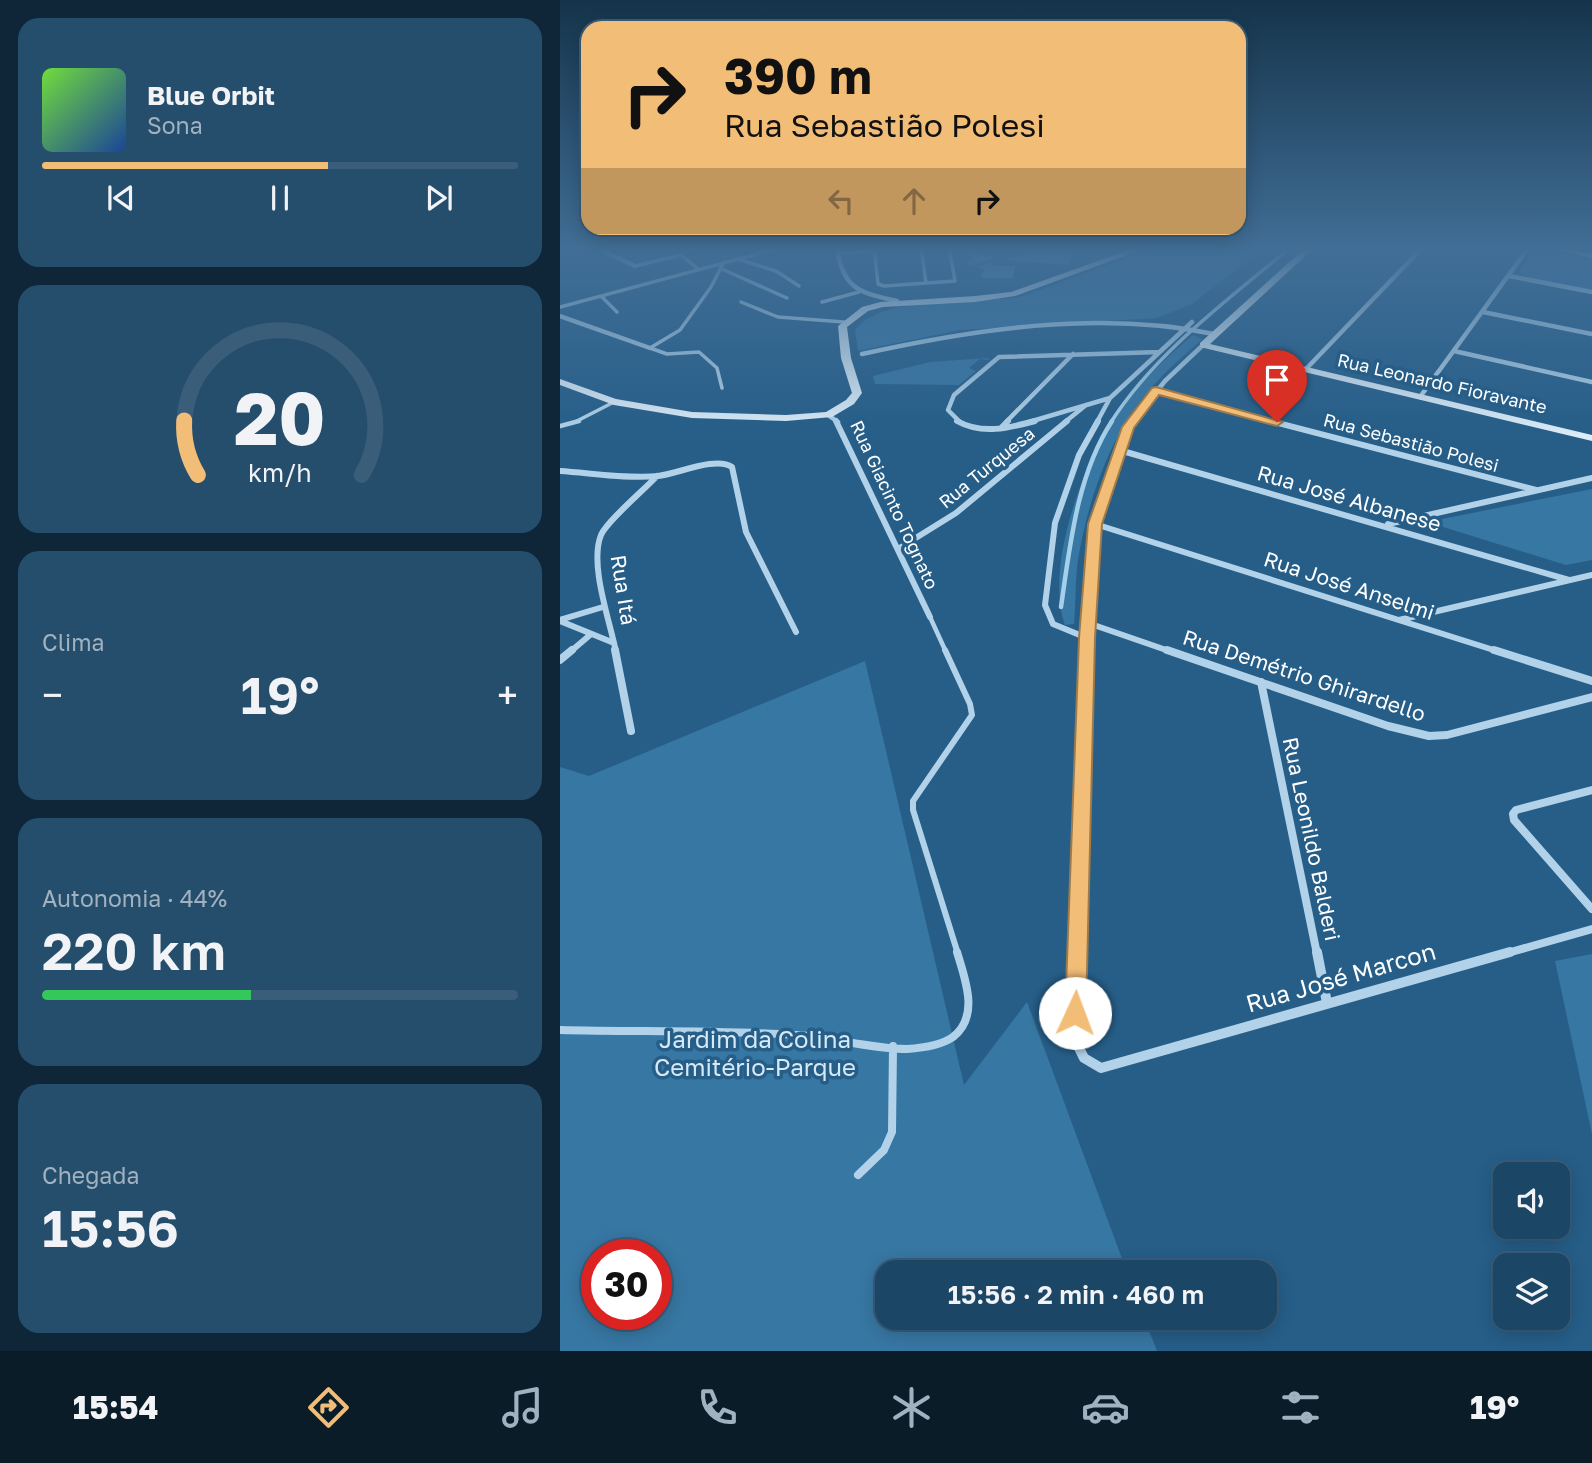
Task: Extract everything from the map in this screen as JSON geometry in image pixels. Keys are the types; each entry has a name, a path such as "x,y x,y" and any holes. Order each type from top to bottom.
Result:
{"street":[{"path":"844,322 864,310"},
{"path":"1186,327 1110,398 1079,455 1064,492 1055,523 1045,605 1053,624 1087,638 1095,524 1128,427 1156,391 1241,310"},
{"path":"1306,369 1363,310"},
{"path":"1420,397 1483,312 1592,334"},
{"path":"560,316 650,348"},
{"name":"Rua Giacinto Tognato","path":"844,322 842,326 846,358 856,384 856,393 850,402 828,415 837,421 930,617"},
{"path":"862,354 923,340 1000,330 1107,324 1193,326 1214,334"},
{"name":"Rua Leonardo Fioravante","path":"1203,345 1592,438"},
{"path":"1454,351 1592,382"},
{"path":"1110,398 1000,429 981,429 962,424 950,415 949,403 962,387 999,357 1160,352"},
{"path":"1000,429 1073,353"},
{"path":"560,382 614,402 692,415 786,418 828,415"},
{"name":"Rua Sebastião Polesi","path":"1156,391 1536,490"},
{"name":"Rua Turquesa","path":"898,549 956,513 1090,402"},
{"name":"Rua José Albanese","path":"1119,450 1384,524 1569,580"},
{"path":"560,471 657,476 713,464 723,463 732,467 746,532 796,632"},
{"name":"Rua Itá","path":"631,731 614,643 603,607 598,549 602,533 657,476"},
{"path":"1384,524 1592,478"},
{"name":"Rua José Anselmi","path":"1095,524 1592,681"},
{"path":"1398,621 1592,575"},
{"path":"560,620 603,607"},
{"path":"560,620 614,643"},
{"name":"Rua Demétrio Ghirardello","path":"1088,623 1388,726 1429,736 1467,730 1592,698"},
{"path":"560,660 590,635"},
{"name":"Rua José Marcon","path":"1087,638 1074,1040 1078,1052 1088,1065 1101,1068 1592,929"},
{"name":"Rua Leonildo Balderi","path":"1261,682 1327,1003"},
{"path":"1592,790 1516,810 1513,814 1514,820 1592,909"}],"lane":[{"path":"650,348 676,334 694,310"},
{"path":"754,310 783,320 844,322"},
{"path":"650,348 667,354 699,352 717,368 722,388"},
{"path":"560,426 576,422 614,402"},
{"path":"560,1030 801,1035 920,1048 944,1042 965,1026 969,1010 969,991 913,810 917,792 972,715 970,704 930,617"},
{"path":"858,1175 884,1150 892,1132 893,1046"}],"green space":[{"path":"887,310 1177,310 1157,318 960,330 858,351 855,330 868,318"},
{"path":"1193,335 1202,339 1141,400 1108,455 1082,539 1077,568 1074,624 1065,625 1060,601 1064,545 1071,515 1093,457 1119,412 1136,391"},
{"path":"987,358 990,360 980,359 969,368 976,371 959,385 875,384 873,376 930,362"},
{"path":"1592,489 1592,560 1566,565 1427,522"},
{"name":"Jardim da Colina Cemitério-Parque","path":"865,661 964,1085 1027,1002 1123,1260 875,1260 875,1330 1149,1330 1157,1351 560,1351 560,767 589,776"},
{"path":"1592,954 1592,1134 1555,961"}],"waterway":[{"path":"1111,422 1149,373 1215,310"},
{"path":"1061,607 1072,535 1083,487 1100,442 1112,421"}],"route":[{"path":"1075,1013 1087,638 1095,524 1119,450 1128,427 1156,391 1277,422"}]}
